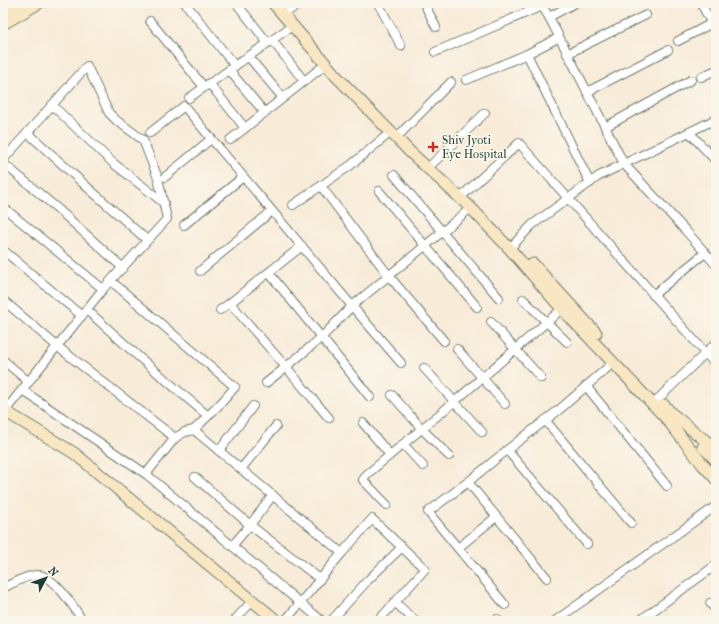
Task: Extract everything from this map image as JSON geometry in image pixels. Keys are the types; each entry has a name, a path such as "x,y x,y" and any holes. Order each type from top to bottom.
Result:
{"main road":[{"path":"3,12 19,3"},
{"path":"3,24 39,3"},
{"path":"272,3 326,64 396,133 464,194 512,247 658,399 703,465 716,479"},
{"path":"285,7 396,133 410,152 512,247 562,309 614,362 711,455 716,469"},
{"path":"4,411 74,453 277,621"}],"street":[{"path":"185,3 265,113"},
{"path":"236,3 304,81"},
{"path":"285,7 302,3"},
{"path":"378,3 401,46"},
{"path":"424,3 436,27"},
{"path":"549,17 576,3"},
{"path":"701,3 714,22 716,32"},
{"path":"435,52 542,6 624,164 716,265"},
{"path":"567,54 646,15"},
{"path":"150,21 246,128"},
{"path":"678,41 714,22"},
{"path":"189,98 292,26"},
{"path":"466,80 527,54 558,38"},
{"path":"587,92 668,50"},
{"path":"527,54 590,184"},
{"path":"248,56 283,98"},
{"path":"230,140 326,64"},
{"path":"4,411 103,289 112,281 167,219 158,178 143,140 109,113 87,66 3,162 123,268"},
{"path":"701,77 716,70"},
{"path":"605,126 691,80"},
{"path":"293,205 378,144 396,133 451,82"},
{"path":"52,105 113,163 164,203"},
{"path":"150,133 184,106 401,363"},
{"path":"432,164 485,113"},
{"path":"512,247 532,225 599,176 716,119"},
{"path":"689,132 716,161"},
{"path":"28,133 148,240"},
{"path":"165,177 212,139"},
{"path":"464,194 519,143 716,365"},
{"path":"394,175 499,298"},
{"path":"184,225 243,177"},
{"path":"321,186 388,276 444,341"},
{"path":"379,191 477,307"},
{"path":"3,207 103,289"},
{"path":"266,382 320,338 352,306 471,208"},
{"path":"200,271 272,210"},
{"path":"220,310 302,246"},
{"path":"3,250 85,313 208,416"},
{"path":"653,295 705,253"},
{"path":"269,273 320,338 370,397"},
{"path":"112,281 235,386 194,430 185,432 176,438 146,474"},
{"path":"523,298 567,342"},
{"path":"3,300 58,346 176,438"},
{"path":"230,303 329,418"},
{"path":"387,505 363,480 366,475 562,309"},
{"path":"491,322 516,348 541,378"},
{"path":"658,399 716,343"},
{"path":"457,349 505,404"},
{"path":"3,360 29,382"},
{"path":"505,605 428,512 545,420 614,362"},
{"path":"424,368 482,432"},
{"path":"586,386 667,486"},
{"path":"22,390 146,474 322,621"},
{"path":"392,394 422,429 449,456"},
{"path":"219,451 253,406"},
{"path":"545,420 631,523"},
{"path":"363,423 390,455"},
{"path":"241,469 276,426"},
{"path":"194,430 342,553"},
{"path":"403,444 423,466"},
{"path":"507,450 587,544"},
{"path":"195,477 250,525 320,579"},
{"path":"468,482 548,578"},
{"path":"232,546 273,495"},
{"path":"555,621 716,506"},
{"path":"458,548 496,517"},
{"path":"285,621 372,519 425,569 378,621"},
{"path":"331,621 367,581 402,547"},
{"path":"639,621 716,564"},
{"path":"3,588 36,575 44,575 76,609 82,621"},
{"path":"234,621 253,600"},
{"path":"395,602 415,621"},
{"path":"710,603 716,610"}],"place":[{"name":"Shiv Jyoti Eye Hospital","path":"433,147"}]}
